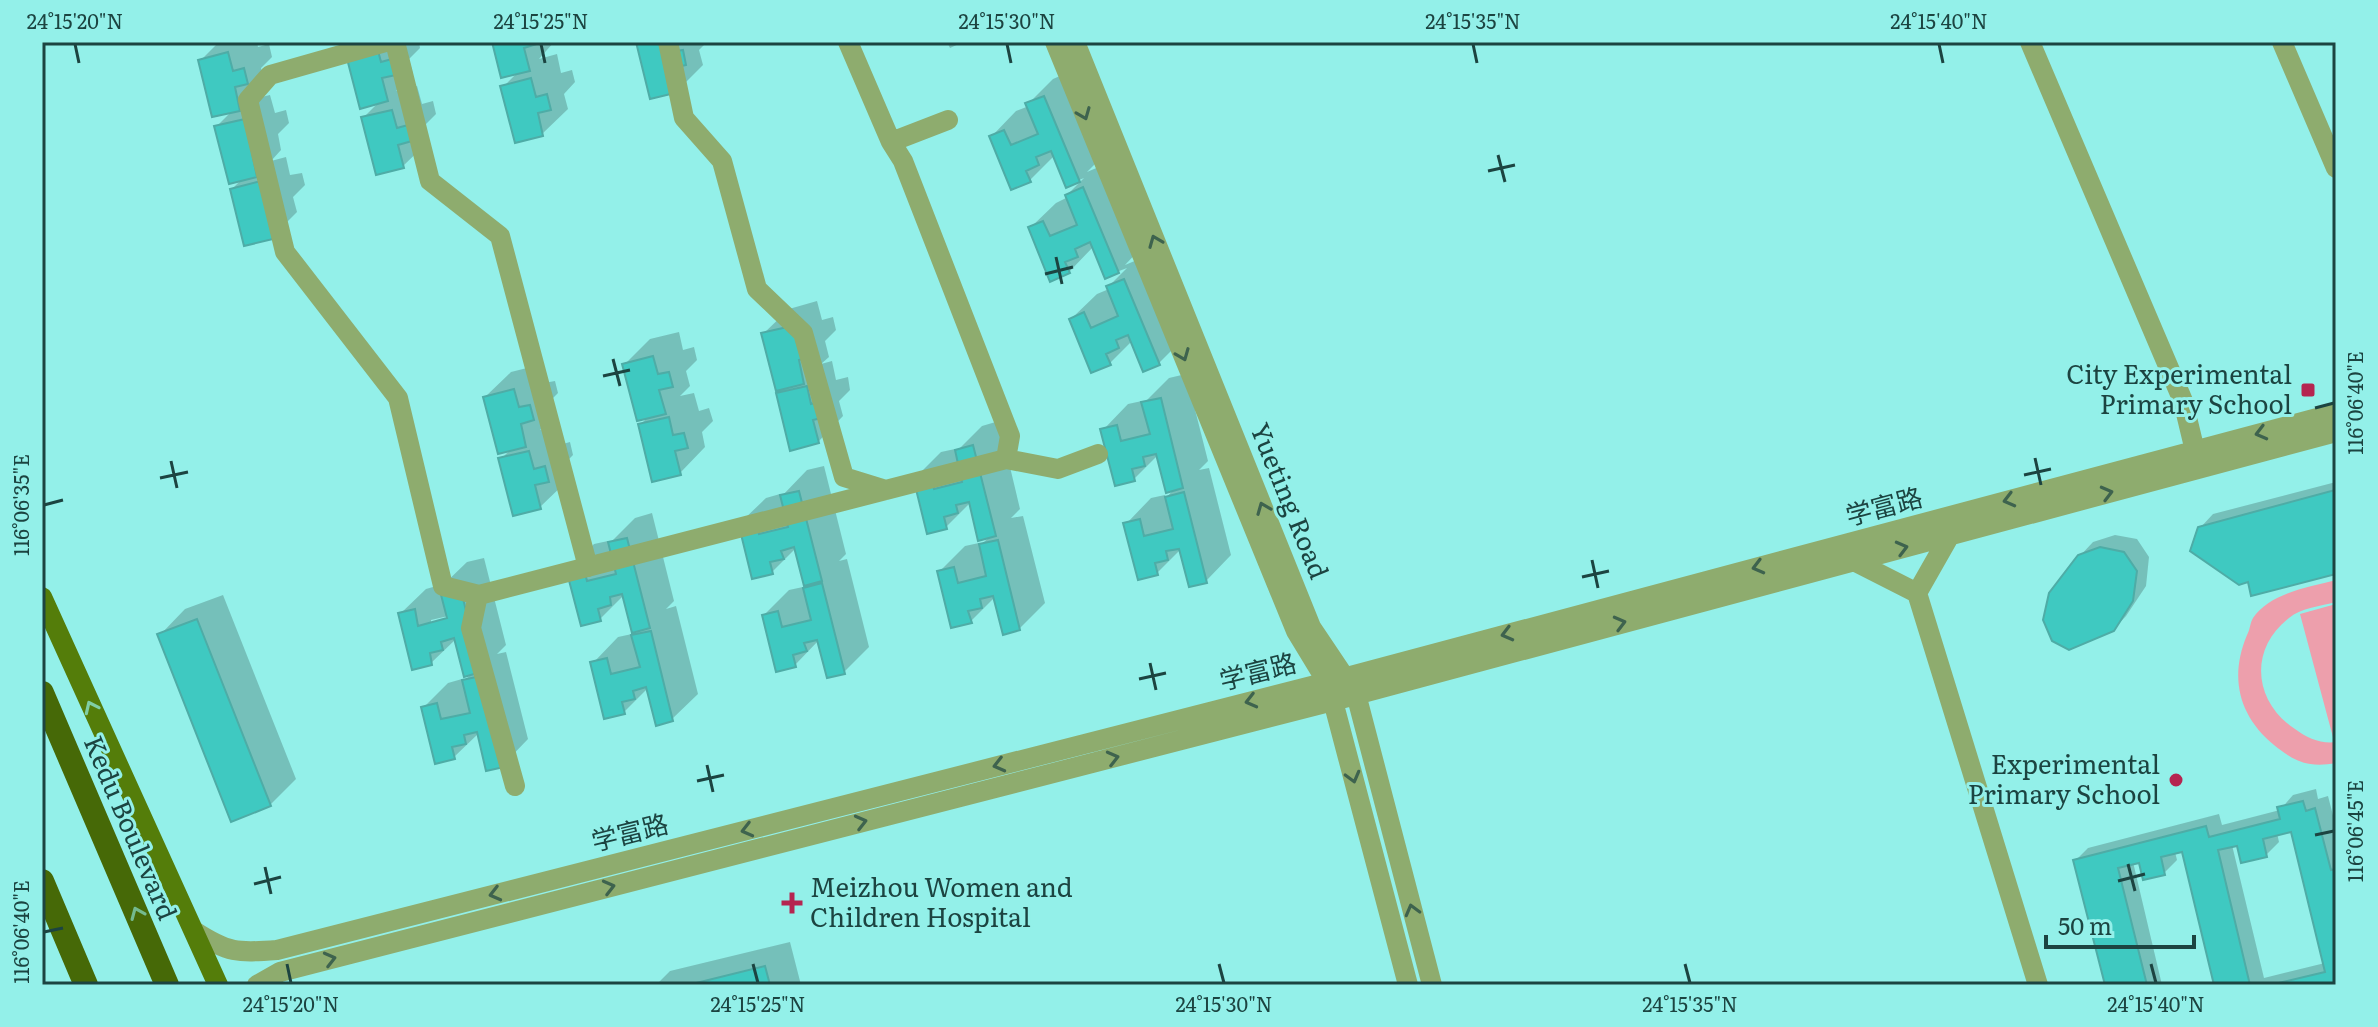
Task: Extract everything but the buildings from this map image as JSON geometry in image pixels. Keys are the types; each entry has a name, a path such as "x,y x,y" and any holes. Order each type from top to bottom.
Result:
{"highway":[{"name":"Kedu Boulevard","path":"42,693 167,985"},
{"path":"42,881 86,985"}],"main road":[{"path":"42,597 218,985"}],"street":[{"path":"386,42 270,75 248,100 285,252 398,398 443,586 478,595 1006,459 1058,469 1098,454"},
{"path":"395,42 430,181 500,236 588,567"},
{"path":"668,42 684,118 722,161 757,289 803,333 844,477 886,490"},
{"path":"848,42 891,142 903,161 1010,436 1006,459"},
{"name":"Yueting Road","path":"1055,42 1296,631 1341,688 1408,985"},
{"name":"Yueting Road","path":"1075,42 1311,627 1341,688 1432,985"},
{"path":"2030,42 2183,401 2195,451"},
{"path":"2282,42 2336,168"},
{"path":"891,142 948,120"},
{"name":"学富路","path":"257,985 280,972 1341,688 2336,413"},
{"name":"学富路","path":"194,931 221,948 246,952 277,950 1854,561 2336,432"},
{"path":"1917,593 1950,535"},
{"path":"1854,561 1917,593 2038,985"},
{"path":"478,595 471,628 515,786"}],"shaded area":[{"path":"2336,580 2336,602 2305,610 2289,618 2267,645 2262,660 2264,690 2281,718 2309,738 2336,742 2336,763 2318,765 2282,751 2252,722 2241,695 2239,666 2252,620 2260,609 2291,592"},
{"path":"2336,604 2336,740 2334,741 2300,614"}],"place":[{"name":"City Experimental Primary School","path":"2308,390"},
{"name":"Experimental Primary School","path":"2176,780"},
{"name":"Meizhou Women and Children Hospital","path":"792,903"}]}
